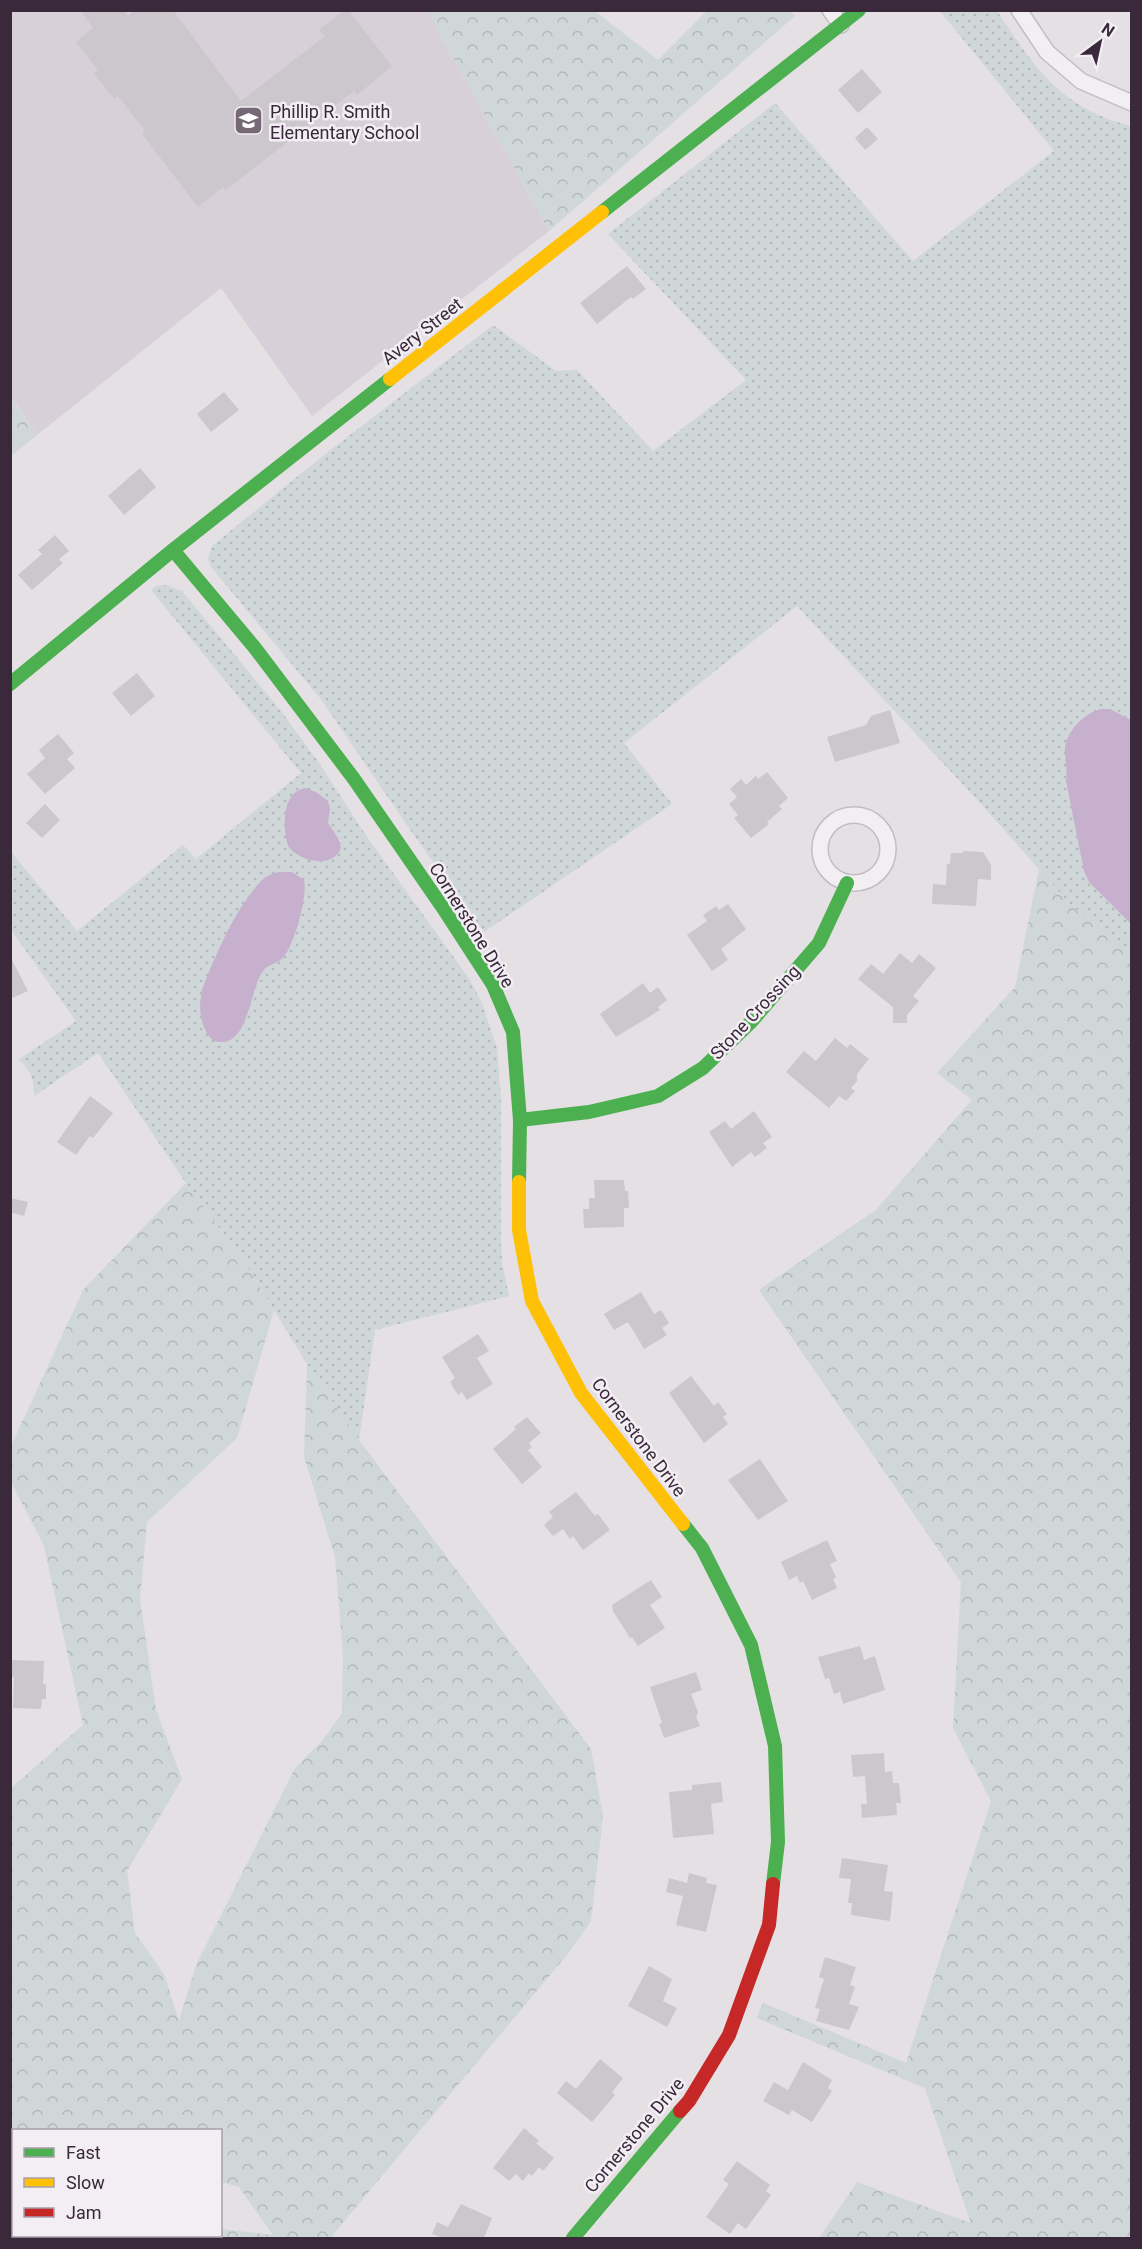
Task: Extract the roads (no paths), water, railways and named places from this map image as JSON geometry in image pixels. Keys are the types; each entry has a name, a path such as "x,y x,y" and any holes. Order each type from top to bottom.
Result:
{"street":[{"path":"830,10 841,25"},
{"name":"Avery Street","path":"10,684 173,550 859,10"},
{"path":"1019,10 1047,52 1081,81 1131,103"},
{"name":"Cornerstone Drive","path":"173,550 255,648 354,779 493,985 513,1032 520,1120 519,1230 532,1301 581,1393 702,1548 751,1644 775,1746 778,1842 769,1925 729,2035 689,2101 573,2238"},
{"path":"846,816 871,819 883,831 887,842 887,859 881,870 871,879 859,883 847,883 831,875 824,865 820,854 821,841 826,830 835,821 846,816"},
{"name":"Stone Crossing","path":"520,1120 589,1112 658,1096 703,1068 751,1022 819,943 847,883"}],"place":[{"name":"Phillip R. Smith Elementary School","path":"249,121"}]}
